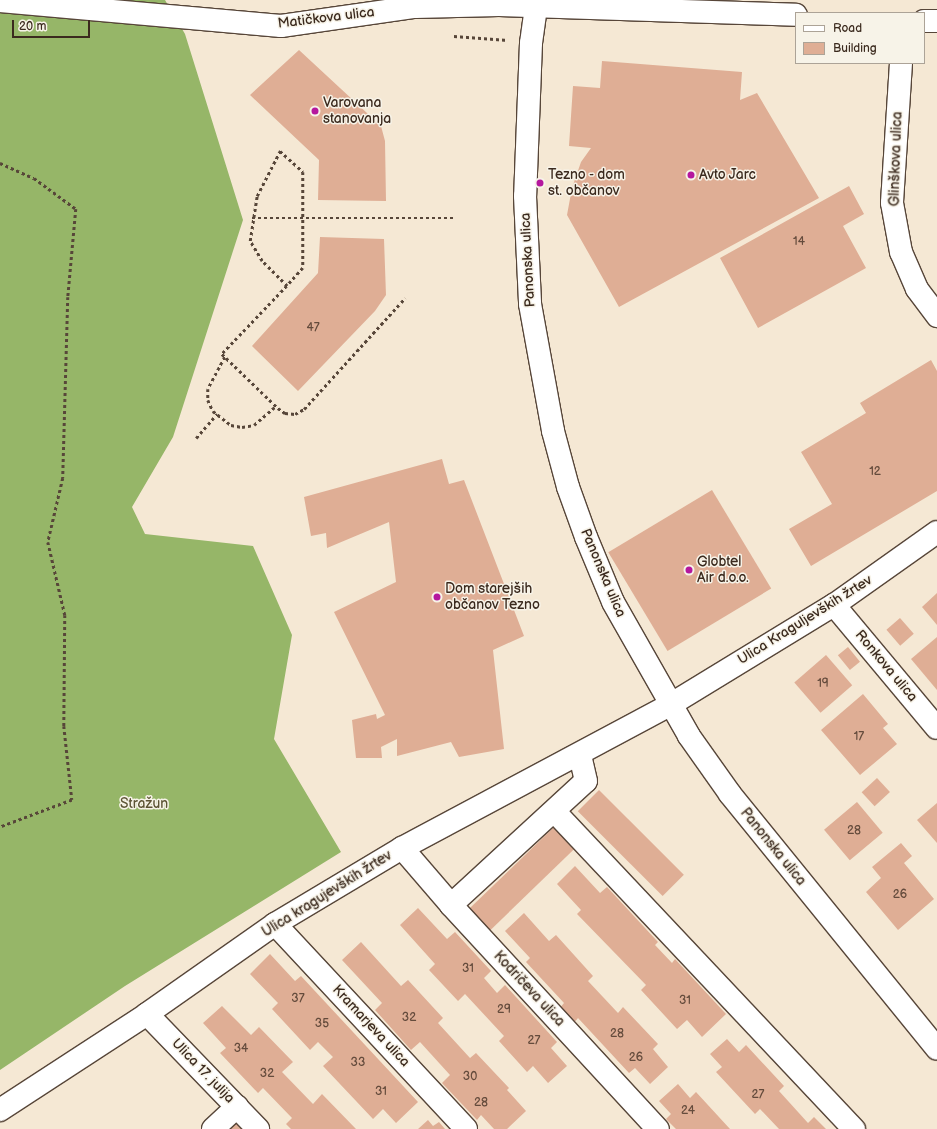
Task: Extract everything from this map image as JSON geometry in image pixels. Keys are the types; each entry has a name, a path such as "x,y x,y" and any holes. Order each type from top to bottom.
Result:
{"street":[{"name":"Matičkova ulica","path":"0,1 281,26 415,7 537,4 795,15"},
{"name":"Panonska ulica","path":"537,4 531,43 524,196 530,304 546,403 568,486 613,602 670,705 730,794 937,1049"},
{"path":"925,21 937,21"},
{"name":"Glinškova ulica","path":"901,64 892,203 902,252 917,289 937,316"},
{"name":"Ulica Kraguljevških žrtev","path":"670,705 834,605 937,532"},
{"name":"Ronkova ulica","path":"834,605 937,728"},
{"name":"Ulica kragujevških žrtev","path":"0,1110 147,1014 276,924 402,848 580,755 670,705"},
{"path":"451,905 555,812 586,781 580,755"},
{"path":"555,812 854,1129"},
{"name":"Kodričeva ulica","path":"402,848 451,905 658,1129"},
{"name":"Kramarjeva ulica","path":"276,924 466,1129"},
{"name":"Ulica 17. julija","path":"147,1014 258,1129"},
{"path":"213,1129 237,1107"}],"path":[{"path":"454,36 510,41"},
{"path":"287,286 262,261 250,241 252,218 257,196 280,151 303,172 303,268 287,286 222,354 276,406 285,413 295,414 304,410 405,298"},
{"path":"0,163 34,178 76,209 68,297 63,478 48,542 64,615 64,726 72,800 0,827"},
{"path":"252,218 454,218"},
{"path":"225,357 208,389 208,400 217,414 231,425 254,425 276,406"},
{"path":"196,438 217,414"}],"green space":[{"name":"Stražun","path":"0,0 165,0 185,34 243,220 173,437 132,507 145,534 253,546 292,635 274,739 341,852 125,986 0,1070"}],"building":[{"name":"Varovana stanovanja","path":"299,50 381,126 385,141 386,201 318,200 319,160 250,95"},
{"name":"Avto Jarc","path":"602,61 742,72 740,100 757,93 819,198 619,307 567,215 572,188 581,162 591,148 569,146 573,86 600,88"},
{"path":"849,186 864,214 843,226 866,268 758,328 720,258"},
{"path":"320,237 384,239 386,295 375,311 298,391 252,346 318,273"},
{"path":"931,360 937,371 937,491 811,566 789,529 832,504 801,452 866,413 860,403"},
{"name":"Dom starejših občanov Tezno","path":"442,459 449,484 464,480 524,636 493,650 504,749 459,757 451,742 397,756 397,739 381,747 382,758 356,758 352,720 376,714 377,719 385,715 334,612 396,582 389,522 327,548 326,533 311,536 304,497"},
{"name":"Globtel Air d.o.o.","path":"712,490 771,589 668,651 608,552"},
{"path":"937,593 937,625 922,607"},
{"path":"900,618 914,634 900,646 886,630"},
{"path":"937,637 937,690 911,659"},
{"path":"848,647 860,662 850,670 838,655"},
{"path":"826,655 852,685 821,713 794,683"},
{"path":"863,694 888,724 883,728 897,744 860,775 821,730"},
{"path":"877,778 890,792 875,806 862,792"},
{"path":"599,790 684,875 663,896 578,811"},
{"path":"857,802 883,833 850,860 824,830"},
{"path":"937,803 937,843 917,820"},
{"path":"555,826 576,848 490,931 469,909"},
{"path":"901,843 912,856 904,863 934,899 898,930 866,892 881,878 872,867"},
{"path":"575,866 600,893 607,887 658,942 655,945 672,963 675,959 726,1014 702,1037 687,1020 677,1029 641,990 646,985 577,914 581,910 557,884"},
{"path":"418,908 447,939 455,932 491,971 484,978 497,993 505,985 557,1042 551,1048 567,1066 548,1083 533,1066 527,1072 499,1041 504,1036 465,994 458,1001 429,970 435,964 400,925"},
{"path":"524,913 549,941 556,935 593,976 588,981 618,1013 623,1007 658,1044 653,1049 668,1067 650,1084 635,1068 629,1073 578,1018 573,1024 559,1009 564,1003 526,962 530,958 505,931"},
{"path":"361,942 401,986 408,980 443,1018 438,1023 470,1058 476,1053 509,1088 507,1090 526,1111 507,1129 494,1129 481,1115 477,1120 442,1083 450,1075 420,1042 411,1050 375,1010 382,1003 342,960"},
{"path":"270,954 295,981 301,976 418,1102 396,1123 383,1109 373,1119 323,1066 333,1057 318,1042 310,1050 272,1009 278,1003 250,974"},
{"path":"222,1006 251,1035 259,1027 293,1062 282,1072 313,1104 322,1094 356,1129 291,1129 286,1124 292,1118 263,1088 258,1093 220,1053 226,1048 203,1023"},
{"path":"727,1039 739,1052 746,1045 784,1086 779,1091 808,1123 814,1117 826,1129 779,1129 760,1109 755,1114 716,1072 722,1067 710,1054"},
{"path":"678,1084 690,1098 696,1092 730,1129 676,1129 666,1119 671,1114 659,1101"},
{"path":"239,1120 247,1129 229,1129"},
{"path":"428,1120 433,1126 439,1122 445,1129 418,1129"}],"place":[{"name":"Varovana stanovanja","path":"315,111"},
{"name":"Avto Jarc","path":"691,175"},
{"name":"Tezno - dom st. občanov","path":"540,183"},
{"name":"Globtel Air d.o.o.","path":"689,570"},
{"name":"Dom starejših občanov Tezno","path":"437,597"}]}
